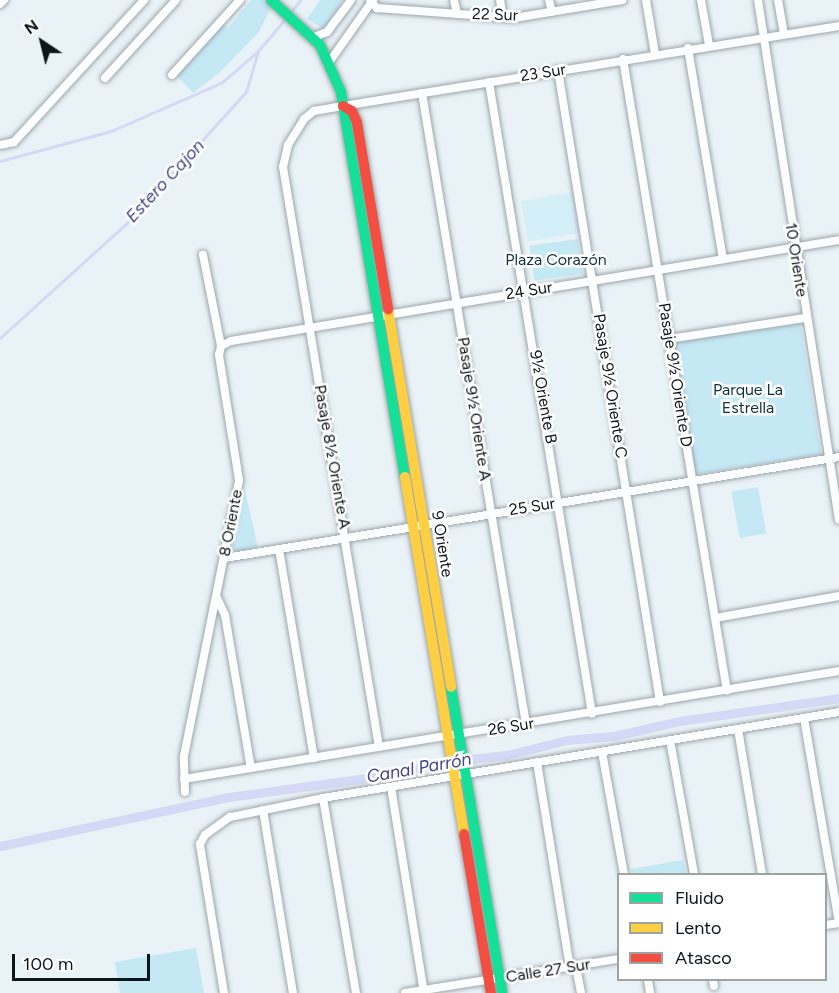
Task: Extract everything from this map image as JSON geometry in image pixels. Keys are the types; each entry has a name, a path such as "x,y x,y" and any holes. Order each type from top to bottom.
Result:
{"street":[{"path":"0,4 4,0"},
{"path":"2,145 14,142 144,0"},
{"path":"105,78 176,0"},
{"path":"172,75 240,0"},
{"path":"314,37 327,32 351,0"},
{"path":"330,62 371,0"},
{"name":"22 Sur","path":"371,0 377,8 503,17 552,12 596,2 623,0"},
{"path":"454,0 457,14"},
{"path":"500,0 503,17"},
{"path":"549,0 552,12"},
{"path":"646,0 655,54"},
{"path":"701,0 709,45"},
{"name":"10 Oriente","path":"758,0 794,248 839,520"},
{"path":"778,0 784,33"},
{"name":"9 Oriente","path":"273,1 314,37 330,62 343,106 384,315 494,979 502,993"},
{"name":"23 Sur","path":"283,167 288,145 304,118 314,111 688,48 839,26"},
{"path":"688,48 723,259"},
{"name":"Pasaje 9½ Oriente D","path":"623,59 727,691"},
{"name":"Pasaje 9½ Oriente C","path":"558,70 660,702"},
{"name":"9½ Oriente B","path":"489,82 560,503 592,714"},
{"name":"Pasaje 9½ Oriente A","path":"422,93 526,724"},
{"name":"Pasaje 8½ Oriente A","path":"283,167 379,747"},
{"name":"24 Sur","path":"221,346 231,341 839,240"},
{"name":"8 Oriente","path":"185,792 184,756 239,480 219,356 221,346 203,255"},
{"path":"669,339 806,318"},
{"name":"25 Sur","path":"225,558 839,457"},
{"path":"279,549 314,758"},
{"path":"715,618 839,596"},
{"path":"216,598 225,615 250,768"},
{"name":"26 Sur","path":"184,779 592,714 839,671"},
{"path":"224,993 200,844 205,835 230,817 459,773 602,752 839,712"},
{"path":"804,718 839,923"},
{"path":"738,729 762,873"},
{"path":"670,740 694,873"},
{"path":"602,752 624,873"},
{"path":"537,762 573,967 580,993"},
{"path":"391,787 424,992"},
{"path":"323,798 356,993"},
{"path":"263,810 293,993"},
{"name":"Calle 27 Sur","path":"405,993 424,992 617,959"},
{"name":"9 Oriente","path":"491,993 494,979"}],"shaded area":[{"path":"573,192 580,232 528,242 521,201"}],"green space":[{"path":"251,0 263,0 271,7 259,32 220,72 193,93 176,75 223,24 228,28"},
{"path":"320,0 343,0 324,29 307,19"},
{"name":"Plaza Corazón","path":"578,239 583,274 534,280 529,246"},
{"name":"Parque La Estrella","path":"800,321 821,454 695,474 674,341"},
{"path":"758,487 766,533 740,538 731,492"},
{"path":"245,491 258,548 231,552"},
{"path":"683,860 686,873 632,873 631,869"},
{"path":"196,948 204,993 120,993 115,962"}],"waterway":[{"name":"Estero Cajon","path":"290,13 300,0"},
{"name":"Estero Cajon","path":"0,338 128,222 246,92 258,51 286,18"},
{"path":"0,161 111,131 221,83 257,52"},
{"name":"Canal Parrón","path":"0,846 229,797 396,774 436,763 507,755 567,740 614,736 680,721 839,698"}],"traffic: fast":[{"path":"271,0 320,45 341,92 405,477"},
{"path":"451,687 502,993"}],"traffic: slow":[{"path":"388,309 451,687"},
{"path":"405,477 464,834"}],"traffic: jam":[{"path":"343,106 352,111 357,123 388,309"},
{"path":"464,834 491,993"}]}
